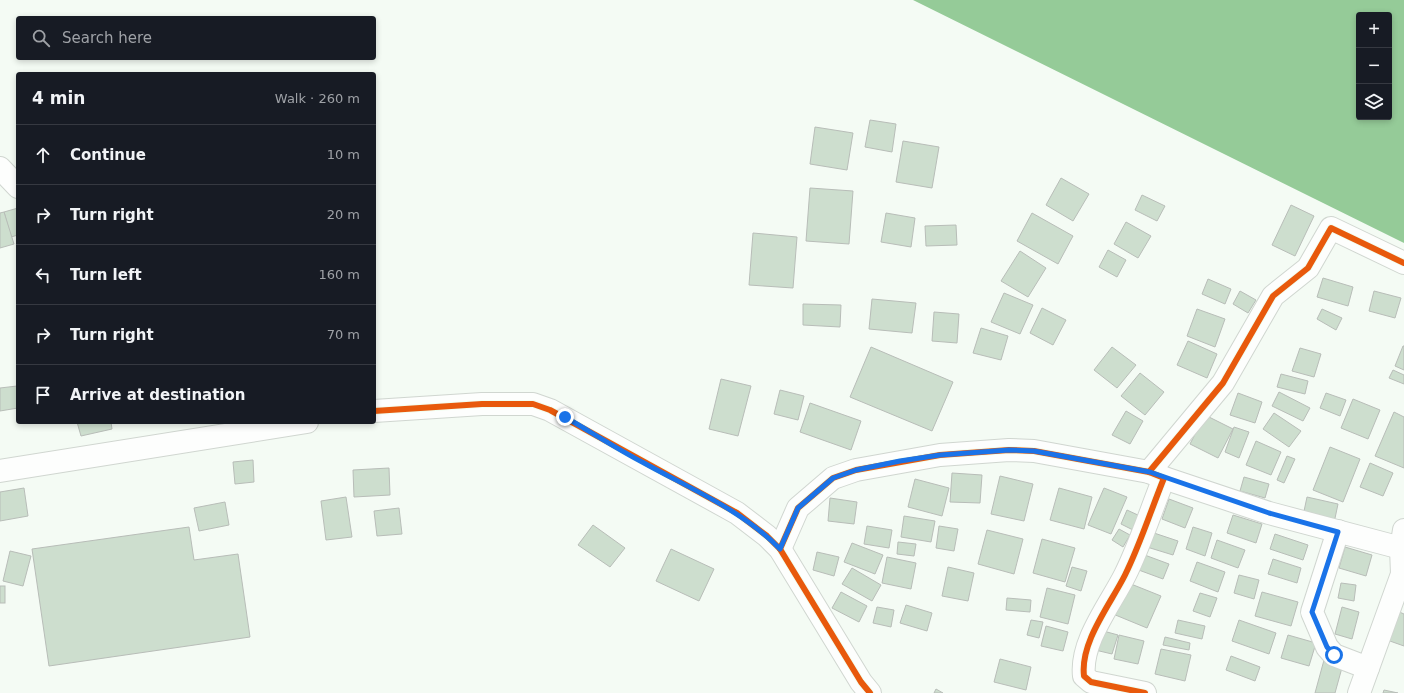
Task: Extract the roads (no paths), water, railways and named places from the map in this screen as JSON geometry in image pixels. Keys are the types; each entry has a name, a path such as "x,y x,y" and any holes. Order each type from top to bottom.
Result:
{"street":[{"path":"0,168 16,185"},
{"path":"1144,693 1091,682 1084,676 1083,669 1085,656 1096,627 1125,574 1157,475 1223,383 1273,296 1308,268 1332,228 1404,263"},
{"path":"376,411 482,404 533,404 550,410 737,513 768,536 780,549 861,682 870,693"},
{"path":"0,472 234,428 283,424"},
{"path":"780,549 798,508 833,478 856,470 940,455 1009,450 1034,451 1157,475 1269,513 1338,532 1402,539 1402,574 1359,693"},
{"path":"1338,532 1312,612 1327,647 1334,655 1368,668"}]}
